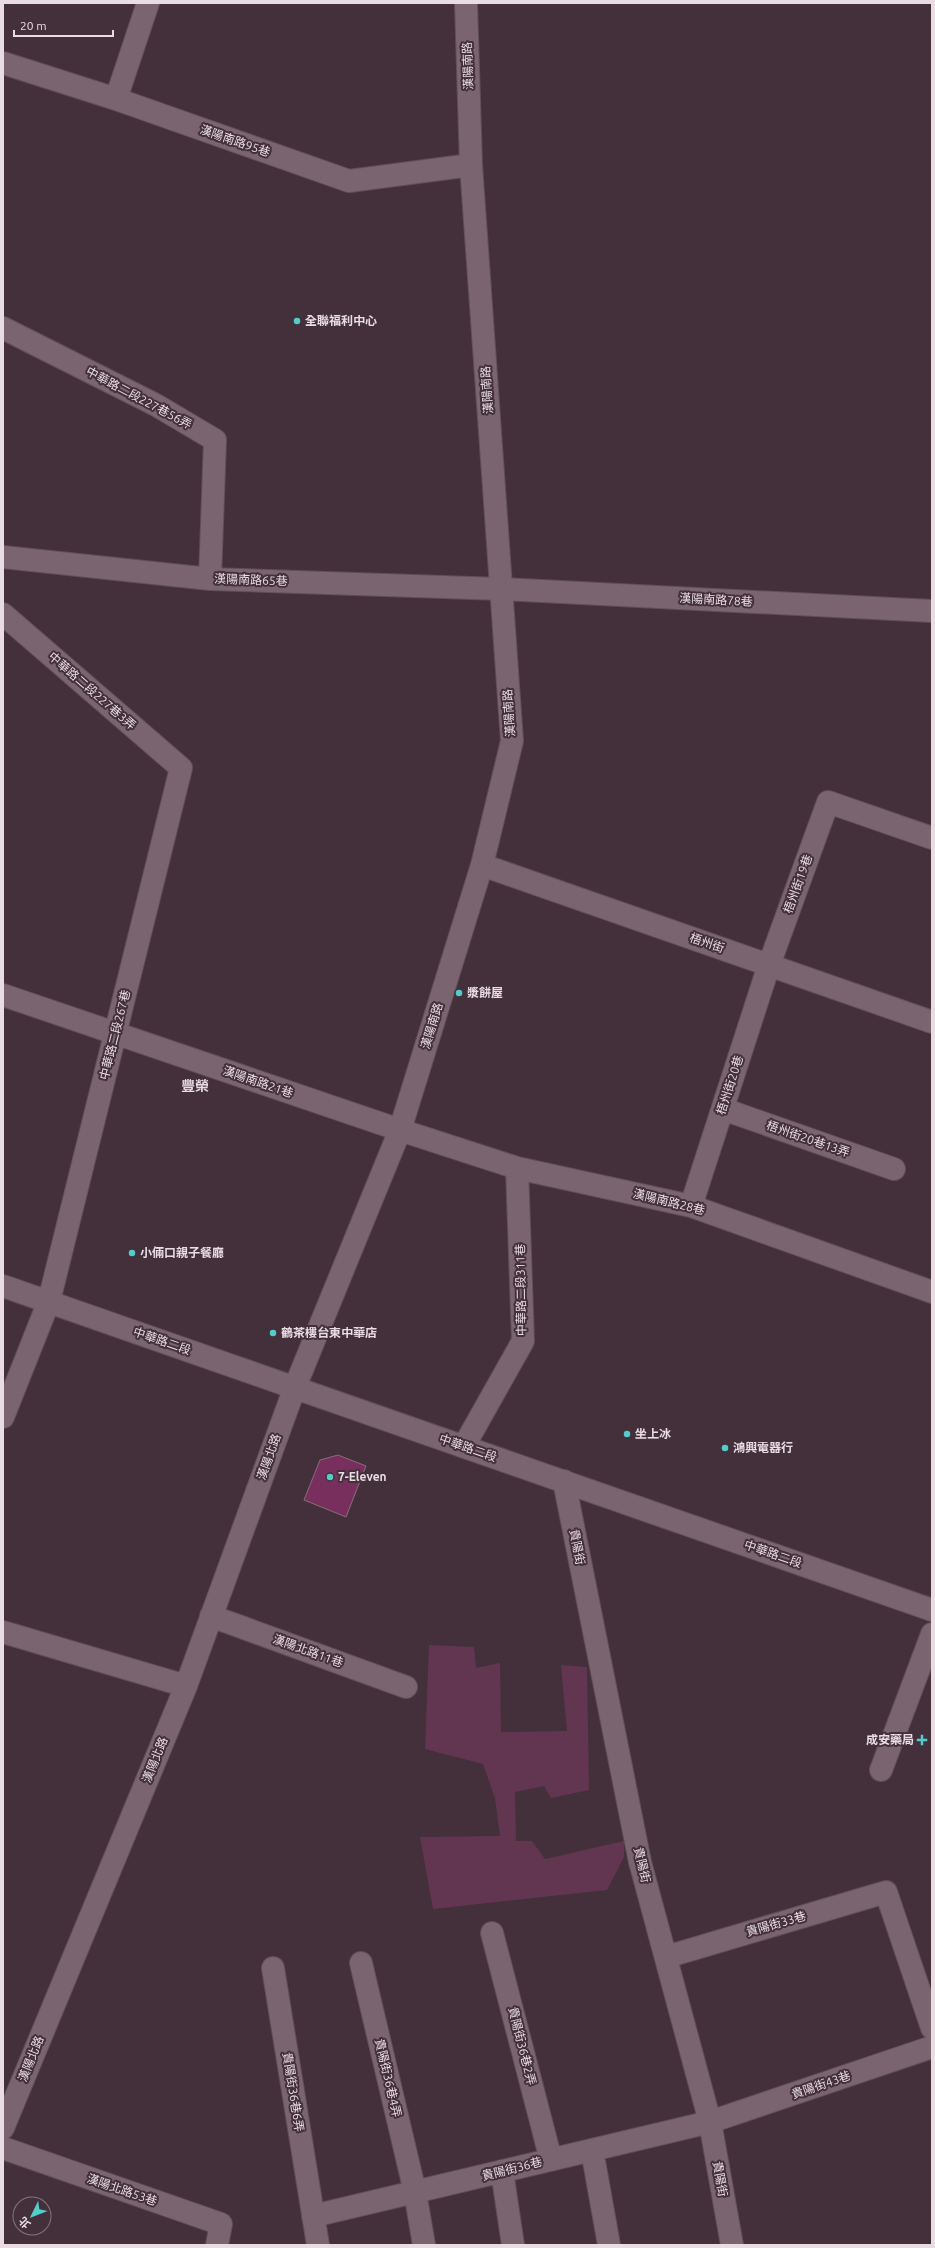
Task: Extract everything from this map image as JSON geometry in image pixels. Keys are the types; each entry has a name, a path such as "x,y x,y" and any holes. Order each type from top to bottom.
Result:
{"street":[{"path":"116,99 148,3"},
{"name":"漢陽南路","path":"295,1387 400,1130 482,865 512,741 471,165 466,3"},
{"name":"漢陽南路95巷","path":"3,63 116,99 349,181 471,165"},
{"name":"中華路二段227巷56弄","path":"3,328 156,405 215,440 210,579"},
{"name":"漢陽南路65巷","path":"3,557 210,579 501,589"},
{"name":"漢陽南路78巷","path":"501,589 932,611"},
{"name":"中華路二段227巷3弄","path":"3,614 181,768"},
{"name":"中華路二段267巷","path":"3,1417 49,1302 181,768"},
{"name":"梧州街19巷","path":"769,965 828,802 932,838"},
{"name":"梧州街","path":"482,865 932,1022"},
{"name":"梧州街20巷","path":"691,1206 769,965"},
{"name":"漢陽南路21巷","path":"3,995 400,1130"},
{"name":"梧州街20巷13弄","path":"723,1109 894,1169"},
{"name":"漢陽南路28巷","path":"400,1130 517,1168 691,1206 932,1292"},
{"name":"中華路二段311巷","path":"464,1446 523,1341 517,1168"},
{"name":"中華路二段","path":"3,1286 932,1610"},
{"name":"漢陽北路","path":"3,2128 186,1686 295,1387"},
{"name":"貴陽街","path":"564,1481 640,1862 710,2122 732,2245"},
{"name":"漢陽北路11巷","path":"211,1616 406,1687"},
{"path":"3,1632 186,1686"},
{"path":"881,1770 932,1634"},
{"name":"貴陽街33巷","path":"666,1957 886,1892 932,2028"},
{"name":"貴陽街36巷2弄","path":"492,1933 551,2160"},
{"name":"貴陽街36巷4弄","path":"361,1963 415,2192 424,2245"},
{"name":"貴陽街36巷6弄","path":"273,1968 318,2245"},
{"name":"貴陽街43巷","path":"710,2122 932,2047"},
{"name":"貴陽街36巷","path":"313,2216 710,2122"},
{"name":"漢陽北路53巷","path":"3,2148 220,2224 217,2245"},
{"path":"592,2150 609,2245"},
{"path":"502,2171 513,2245"}],"shaded area":[{"path":"429,1645 474,1647 476,1668 500,1663 501,1732 567,1731 561,1665 587,1667 589,1790 551,1798 544,1786 515,1792 516,1841 532,1841 545,1859 624,1841 624,1857 607,1890 433,1909 420,1837 500,1836 495,1798 483,1764 425,1749"}],"building":[{"path":"338,1455 366,1466 346,1517 304,1500 320,1460"}],"place":[{"name":"全聯福利中心","path":"297,321"},
{"name":"漿餅屋","path":"459,993"},
{"name":"小倆口親子餐廳","path":"132,1253"},
{"name":"鶴茶樓台東中華店","path":"273,1333"},
{"name":"坐上冰","path":"627,1434"},
{"name":"鴻興電器行","path":"725,1448"},
{"name":"7-Eleven","path":"330,1477"},
{"name":"成安藥局","path":"922,1740"}],"district":[{"name":"豐榮","path":"195,1086"}]}
